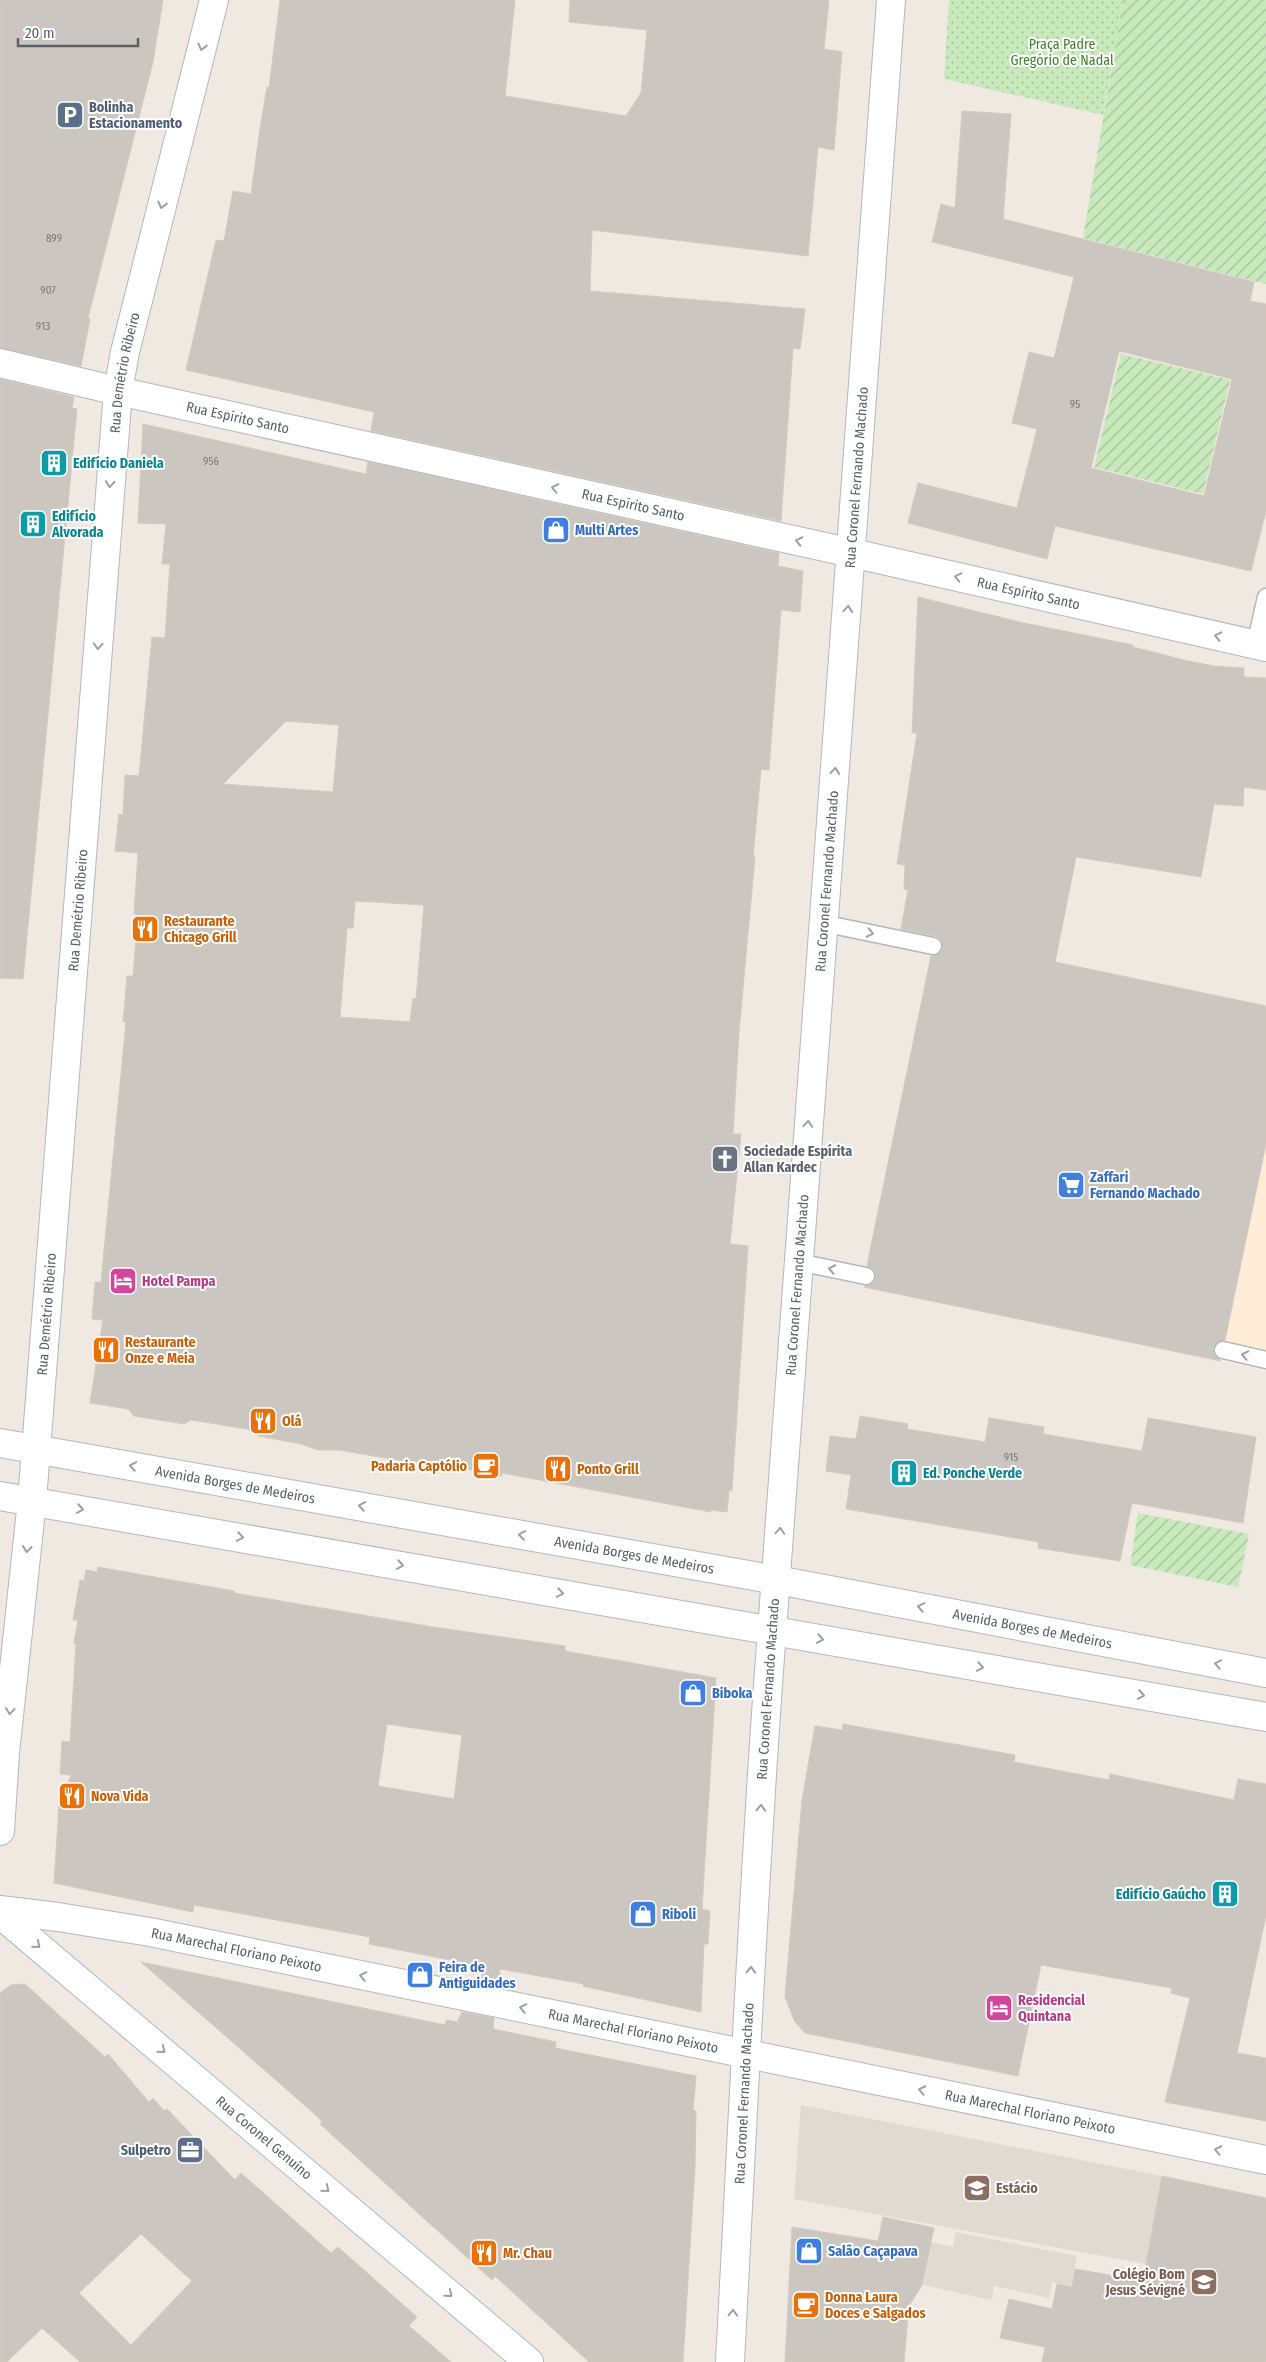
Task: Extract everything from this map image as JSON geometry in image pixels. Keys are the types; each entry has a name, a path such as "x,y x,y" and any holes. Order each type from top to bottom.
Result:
{"street":[{"name":"Rua Demétrio Ribeiro","path":"0,1831 3,1758 32,1500 118,391 125,352 214,0"},
{"name":"Rua Coronel Fernando Machado","path":"730,2362 746,2054 772,1630 822,923 852,553 891,0"},
{"name":"Rua Espírito Santo","path":"0,363 1261,646"},
{"name":"Avenida Borges de Medeiros","path":"0,1443 777,1580 1266,1673"},
{"path":"0,1496 32,1500 1266,1717"},
{"name":"Rua Marechal Floriano Peixoto","path":"0,1912 58,1916 150,1932 1266,2160"},
{"name":"Rua Coronel Genuíno","path":"0,1912 529,2362"}],"lane":[{"path":"1261,646 1266,597"},
{"path":"822,923 933,946"},
{"path":"798,1262 866,1276"},
{"path":"1223,1350 1266,1360"}],"shaded area":[{"path":"1266,1144 1266,1371 1221,1361"},
{"name":"Estácio","path":"801,2105 1162,2176 1149,2247 1240,2263 1252,2195 1266,2198 1266,2362 1136,2301 1146,2264 794,2199"},
{"path":"956,2232 1077,2256 1071,2286 1052,2282 1049,2298 994,2286 992,2300 922,2285 931,2242 953,2247"}],"green space":[{"name":"Praça Padre Gregório de Nadal","path":"949,0 1123,0 1103,115 944,79"},
{"path":"1123,0 1266,0 1266,284 1083,238"},
{"path":"1121,354 1230,380 1203,494 1094,467"},
{"path":"1138,1513 1249,1534 1238,1587 1130,1565"}],"building":[{"path":"0,0 163,0 153,62 88,318 90,319 81,366 0,348"},
{"path":"280,0 515,0 505,96 626,116 641,93 647,30 569,22 570,0 829,0 824,49 842,52 834,150 818,147 808,256 592,230 590,291 805,309 800,349 793,348 781,521 371,431 374,412 186,370 216,240 224,241 233,191 251,194 267,87 269,88"},
{"path":"962,111 1011,114 1003,219 1254,282 1250,301 1266,304 1266,511 1251,571 1055,526 1047,559 908,523 918,483 1017,508 1037,429 1012,423 1029,352 1054,358 1074,277 932,242 941,204 955,208","holes":["1119,351 1232,379 1204,496 1091,468"]},
{"path":"0,379 74,397 72,408 77,409 23,979 0,978"},
{"path":"143,424 366,474 368,462 779,553 778,566 803,571 800,612 781,610 769,770 761,769 753,857 755,857 739,1032 733,1134 741,1134 730,1244 748,1246 732,1491 729,1490 727,1512 711,1510 711,1512 502,1473 502,1476 444,1464 403,1461 339,1450 318,1450 301,1444 259,1436 247,1429 191,1420 184,1424 134,1416 128,1409 90,1403 103,1320 92,1319 95,1282 101,1282 126,1022 123,1022 127,976 133,976 138,915 134,914 138,853 115,851 119,814 123,815 125,775 139,776 152,637 165,638 170,564 162,564 166,524 138,523","holes":["286,721 339,725 333,792 223,784","355,901 424,905 416,999 413,998 410,1022 340,1017 347,928 353,928"]},
{"path":"918,597 1024,623 1133,645 1133,647 1188,661 1214,666 1244,668 1244,677 1266,678 1266,790 1244,787 1243,806 1214,804 1201,877 1076,857 1055,962 1266,1006 1266,1144 1225,1340 1216,1343 1213,1348 1214,1353 1221,1361 864,1287 873,1283 876,1278 873,1269 867,1266 931,956 940,953 943,948 940,939 935,936 901,929 908,890 904,889 905,865 897,864 917,733 912,733"},
{"path":"860,1416 908,1424 907,1429 985,1442 989,1418 1044,1427 1043,1434 1142,1451 1148,1418 1256,1437 1243,1523 1132,1503 1120,1561 1038,1548 1039,1542 846,1509 851,1475 826,1471 830,1436 856,1439"},
{"path":"98,1567 234,1591 234,1593 433,1627 565,1646 565,1651 716,1678 702,1909 710,1911 708,1944 704,1944 701,2012 583,1986 584,1984 500,1969 498,1987 478,1983 486,1967 369,1944 370,1937 194,1905 193,1912 54,1883 59,1806 71,1775 60,1774 62,1741 70,1742 76,1644 74,1643 78,1620 73,1620 80,1580 84,1581 86,1570 97,1572","holes":["387,1724 462,1735 454,1799 378,1786"]},
{"path":"843,1724 1015,1755 1014,1762 1109,1780 1110,1774 1234,1800 1238,1779 1266,1784 1266,1915 1237,2053 1266,2058 1266,2121 1165,2102 1190,1998 1171,1993 1172,1988 1041,1965 1018,2076 805,2033 795,2022 785,1997 802,1800 815,1726 842,1730"},
{"path":"141,1962 445,2025 446,2020 457,2022 462,2012 494,2018 493,2029 556,2042 555,2048 696,2076 693,2111 696,2111 695,2167 683,2362 589,2362 495,2276 492,2280 320,2124 322,2122 318,2117"},
{"path":"25,1984 105,2057 108,2054 149,2102 153,2098 164,2111 167,2109 235,2180 241,2173 331,2253 338,2247 417,2317 409,2326 451,2362 80,2362 42,2328 7,2362 0,2362 0,1993 11,1985","holes":["141,2234 192,2281 131,2345 79,2293"]},
{"path":"1162,2176 1266,2198 1266,2362 1042,2362 1045,2347 1000,2338 1009,2299 1052,2309 1057,2284 1072,2287 1075,2269 1143,2281"},
{"path":"883,2217 934,2228 922,2285 909,2306 904,2362 785,2362 792,2227 878,2241"}],"place":[{"name":"Bolinha Estacionamento","path":"70,115"},
{"name":"Edifício Daniela","path":"54,463"},
{"name":"Edifício Alvorada","path":"33,524"},
{"name":"Multi Artes","path":"556,530"},
{"name":"Restaurante Chicago Grill","path":"145,929"},
{"name":"Sociedade Espírita Allan Kardec","path":"725,1159"},
{"name":"Zaffari Fernando Machado","path":"1071,1185"},
{"name":"Hotel Pampa","path":"123,1281"},
{"name":"Restaurante Onze e Meia","path":"106,1350"},
{"name":"Olá","path":"263,1421"},
{"name":"Padaria Captólio","path":"486,1466"},
{"name":"Ponto Grill","path":"558,1469"},
{"name":"Ed. Ponche Verde","path":"904,1473"},
{"name":"Biboka","path":"693,1693"},
{"name":"Nova Vida","path":"72,1796"},
{"name":"Edifício Gaúcho","path":"1225,1894"},
{"name":"Riboli","path":"643,1914"},
{"name":"Feira de Antiguidades","path":"420,1975"},
{"name":"Residencial Quintana","path":"999,2008"},
{"name":"Sulpetro","path":"190,2150"},
{"name":"Estácio","path":"977,2188"},
{"name":"Salão Caçapava","path":"809,2251"},
{"name":"Mr. Chau","path":"484,2253"},
{"name":"Colégio Bom Jesus Sévigné","path":"1204,2282"},
{"name":"Donna Laura Doces e Salgados","path":"806,2305"}]}
